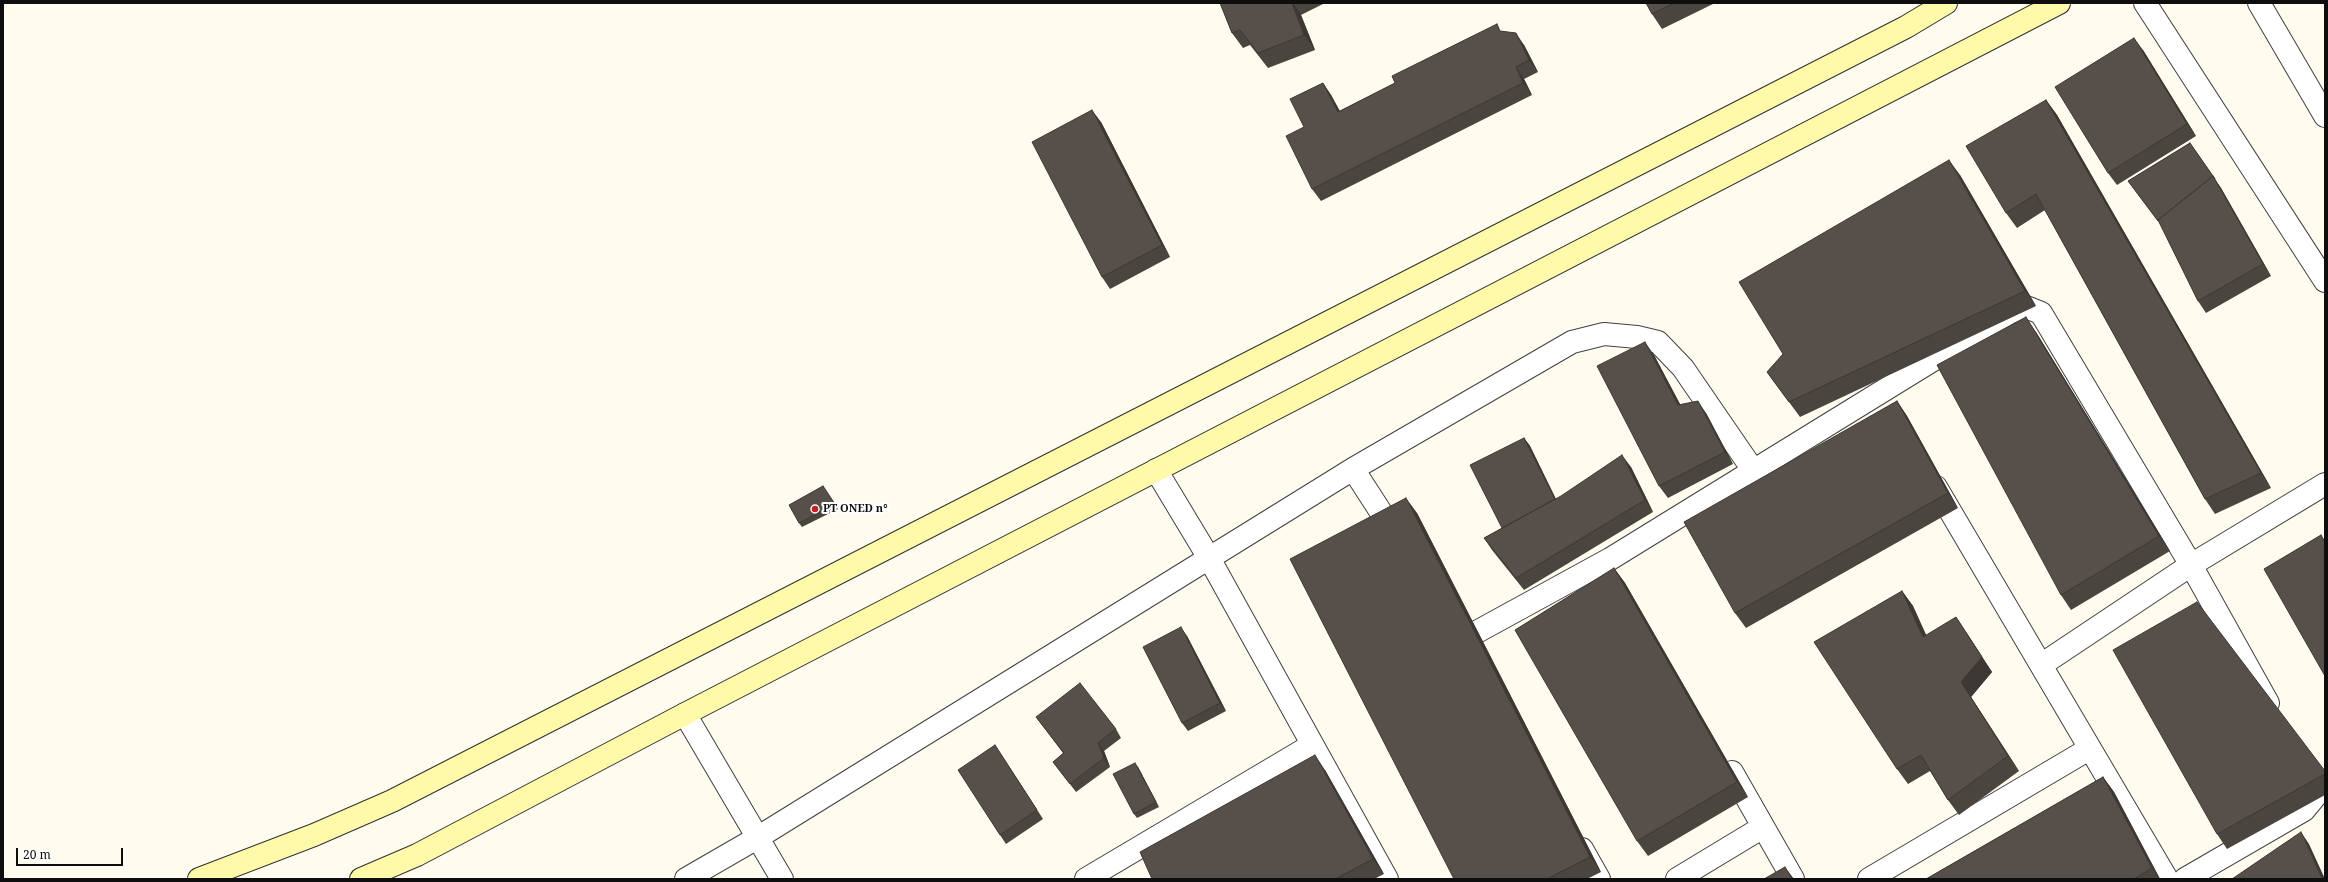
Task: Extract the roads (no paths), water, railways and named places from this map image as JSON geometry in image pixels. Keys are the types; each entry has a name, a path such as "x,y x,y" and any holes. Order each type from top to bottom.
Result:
{"main road":[{"path":"199,879 314,835 392,801 1892,34 1946,3"},
{"path":"361,879 417,855 685,714 2059,3"}],"street":[{"path":"2146,3 2325,281"},
{"path":"2259,3 2325,116"},
{"path":"1462,640 1610,559 2011,312 2026,307 2041,313 2191,565 2279,722"},
{"path":"686,879 757,838 1353,469 1572,342 1604,334 1637,337 1658,342 1683,368 1753,470"},
{"path":"1880,392 1892,412"},
{"path":"1353,469 1408,554"},
{"path":"1156,470 1209,558 1387,879"},
{"path":"1927,472 2041,665 2089,750 2167,879"},
{"path":"2041,665 2191,565 2325,484"},
{"path":"1610,559 1621,579"},
{"path":"1450,620 1474,661"},
{"path":"685,714 782,879"},
{"path":"1086,879 1312,745"},
{"path":"1869,879 2089,750"},
{"path":"1721,753 1793,879"},
{"path":"2186,879 2304,810 2318,793 2302,763"},
{"path":"1677,879 1763,827"},
{"path":"1572,831 1599,879"}],"place":[{"name":"PT ONED n°","path":"815,509"}]}
